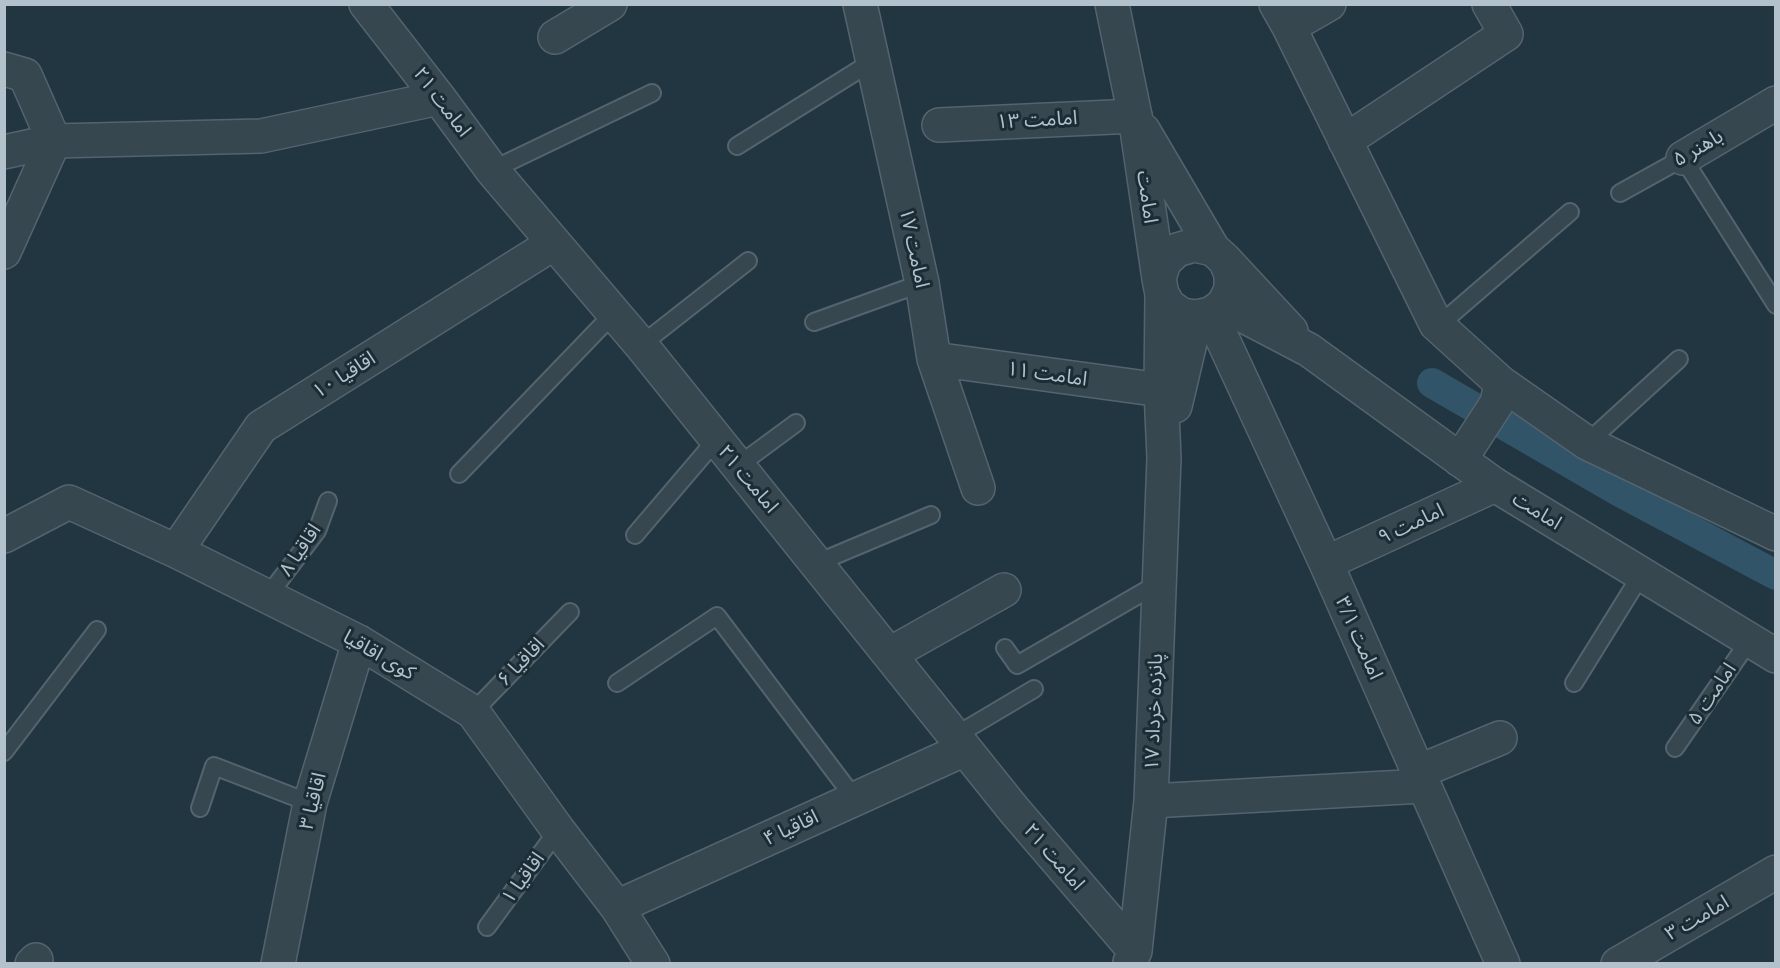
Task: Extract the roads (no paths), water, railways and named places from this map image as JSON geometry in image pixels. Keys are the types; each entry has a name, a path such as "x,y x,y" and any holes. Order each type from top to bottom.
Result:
{"street":[{"name":"امامت ۲۱","path":"366,4 492,170 641,345 716,440 739,465 1132,957"},
{"path":"555,37 610,4"},
{"name":"امامت ۱۷","path":"860,4 922,284 934,358 978,488"},
{"name":"امامت","path":"1112,4 1135,116 1160,287"},
{"path":"1329,4 1283,16 1438,326 1493,405 1587,443 1776,534"},
{"path":"1345,141 1506,34 1489,4"},
{"path":"4,69 26,75 54,141 4,252"},
{"path":"4,152 54,141 261,136 439,98"},
{"name":"باهنر ۵","path":"1683,158 1776,103"},
{"name":"امامت","path":"1135,116 1219,254 1309,350 1495,485 1762,648"},
{"name":"امامت ۱۳","path":"939,125 1135,116"},
{"name":"اقاقیا ۱۰","path":"176,551 261,427 554,243"},
{"path":"1194,245 1219,254 1231,274 1231,290 1210,312 1182,315 1169,306 1160,287 1164,262 1177,250 1194,245"},
{"name":"پانزده خرداد ۱۷","path":"1132,957 1151,801 1164,458 1160,287"},
{"name":"امامت","path":"1210,312 1309,350"},
{"name":"پانزده خرداد ۱۷","path":"1164,458 1182,370 1210,312"},
{"name":"امامت ۳/۱","path":"1210,312 1326,563 1503,963"},
{"name":"امامت ۱۱","path":"934,358 1161,390"},
{"path":"1460,460 1493,405"},
{"name":"امامت ۹","path":"1326,563 1495,485"},
{"name":"کوی اقاقیا","path":"4,536 69,502 176,551 359,642 473,712 617,907 653,963"},
{"path":"890,654 1004,590"},
{"name":"اقاقیا ۳","path":"278,963 310,803 359,642"},
{"path":"1151,801 1420,779 1500,738"},
{"name":"اقاقیا ۴","path":"617,907 855,799 960,743"},
{"name":"امامت ۳","path":"1618,963 1776,872"}],"lane":[{"path":"737,146 873,61"},
{"path":"492,170 652,93"},
{"path":"1683,158 1776,305"},
{"name":"باهنر ۵","path":"1620,193 1683,158"},
{"path":"1438,326 1570,212"},
{"path":"641,345 748,261"},
{"path":"814,322 922,284"},
{"path":"459,474 614,313"},
{"path":"1587,443 1679,358"},
{"path":"739,465 796,423"},
{"path":"635,536 716,440"},
{"name":"اقاقیا ۸","path":"267,597 317,531 328,501"},
{"path":"817,563 931,515"},
{"path":"1574,683 1641,575"},
{"path":"1005,648 1017,665 1159,583"},
{"name":"اقاقیا ۶","path":"473,712 570,612"},
{"path":"617,683 717,616 855,799"},
{"path":"4,752 97,630"},
{"name":"امامت ۵","path":"1675,748 1762,648"},
{"path":"960,743 1034,689"},
{"path":"200,808 214,766 310,803"},
{"name":"اقاقیا ۱","path":"487,927 558,830"}],"waterway":[{"path":"1432,383 1620,492 1776,575"}]}
